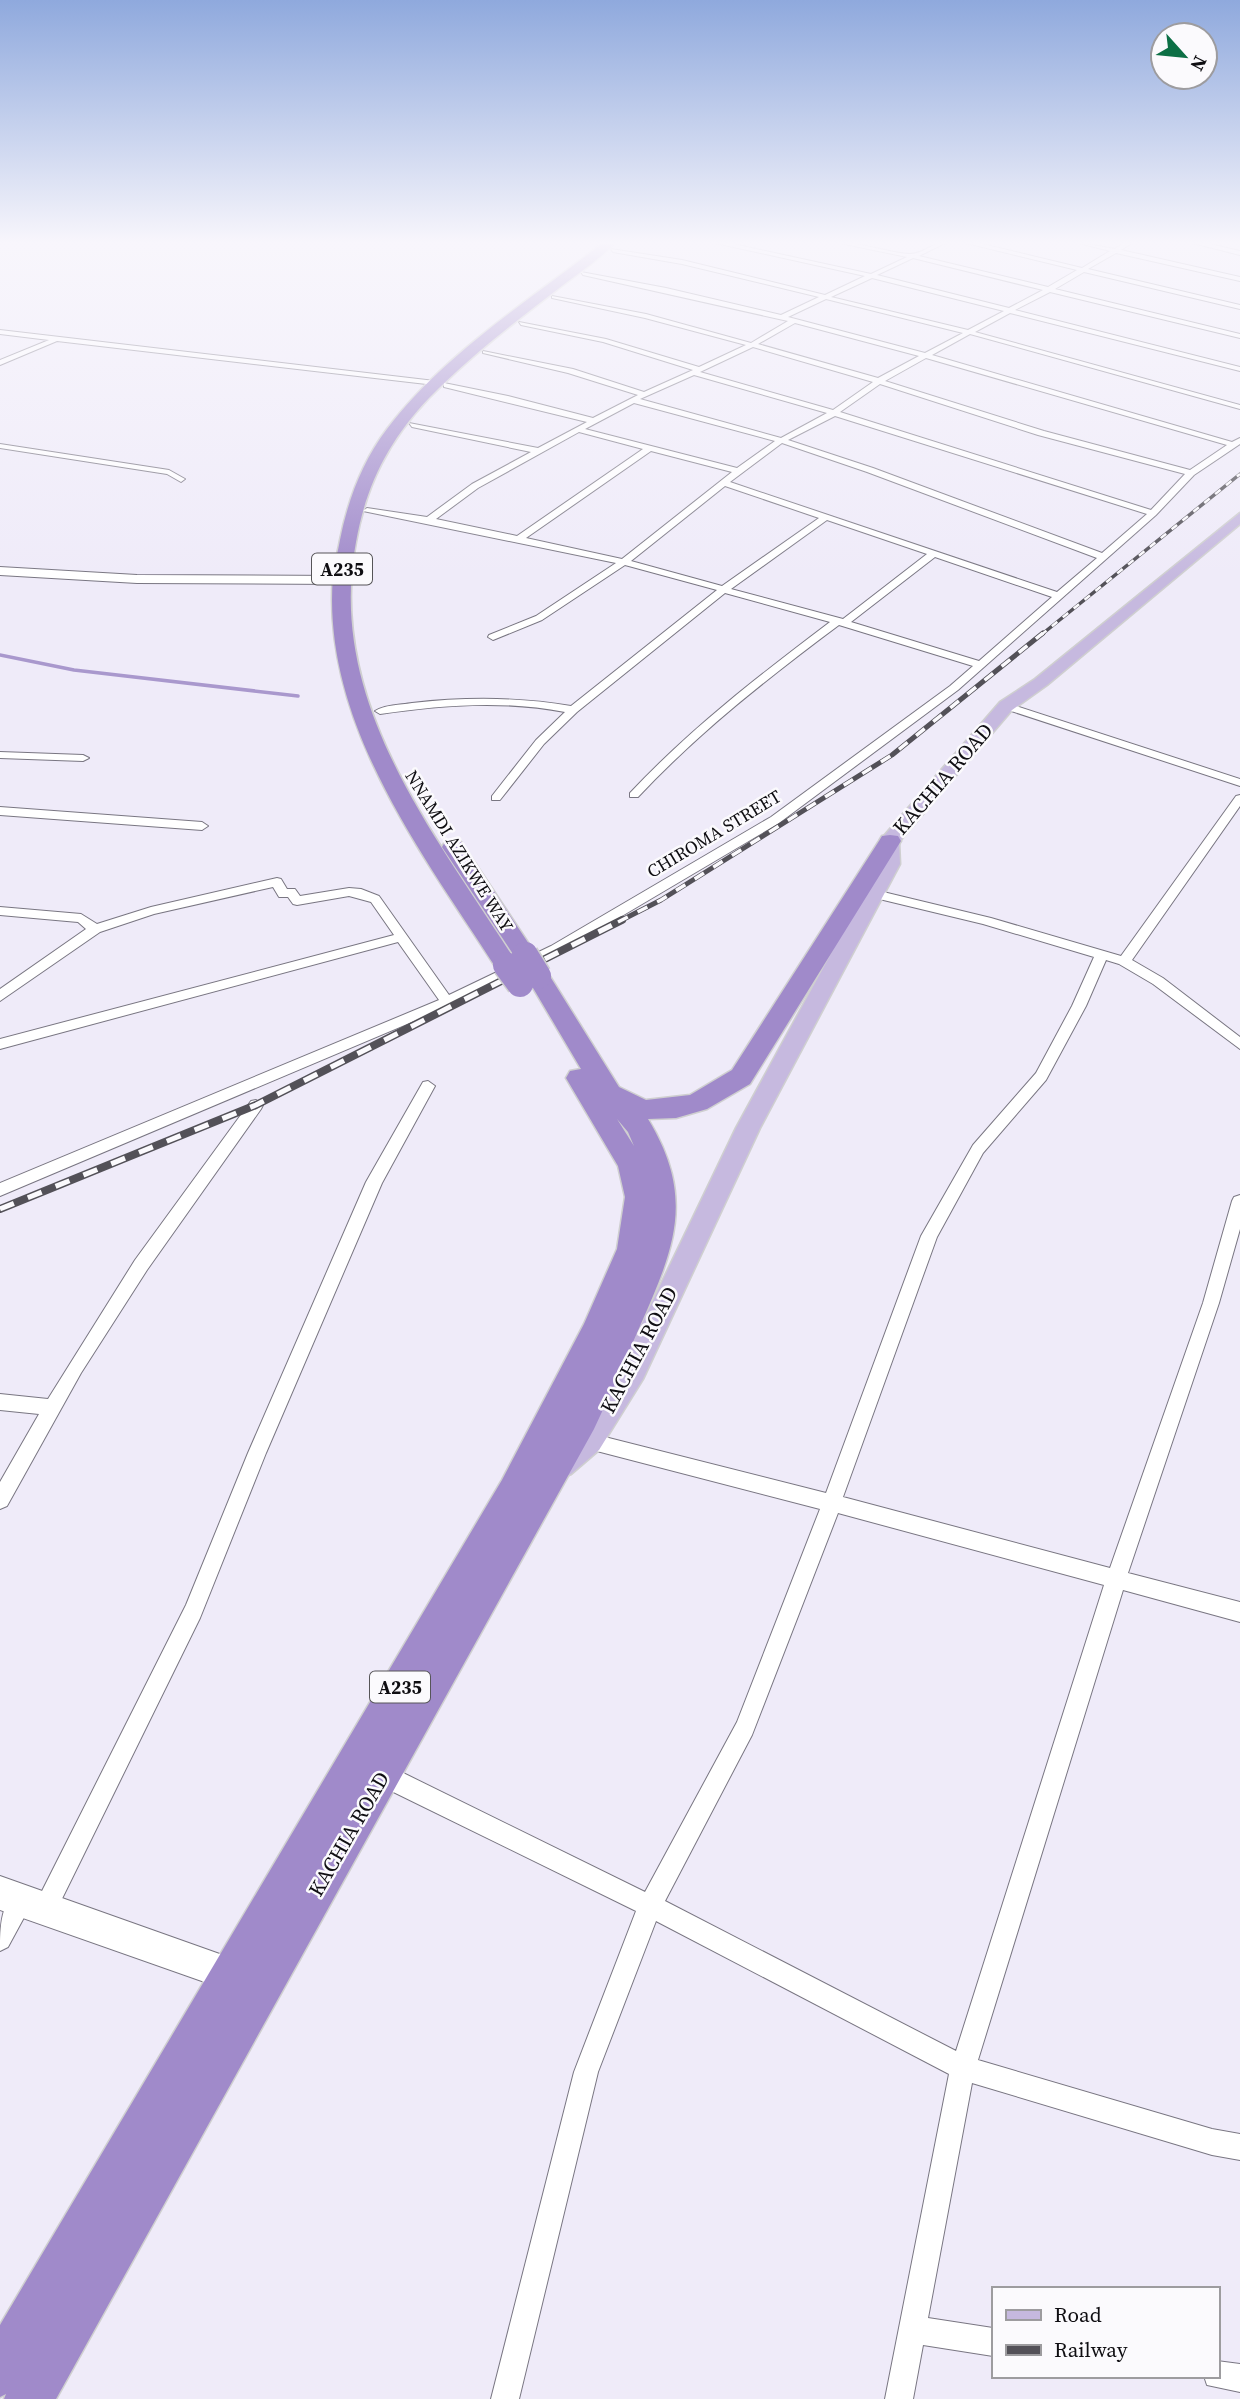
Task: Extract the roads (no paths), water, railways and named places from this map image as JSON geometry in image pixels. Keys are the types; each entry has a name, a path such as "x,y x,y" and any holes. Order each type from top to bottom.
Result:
{"highway":[{"name":"NNAMDI AZIKWE WAY","path":"479,354 399,423 368,473 349,527 341,580 343,636 359,708 378,755 402,802 604,1086 639,1128 654,1162 662,1194 662,1224 652,1265 625,1331 556,1469"},
{"name":"NNAMDI AZIKWE WAY","path":"359,624 357,568 367,511 389,457 441,384 482,354"},
{"path":"363,647 370,684 388,730"},
{"name":"NNAMDI AZIKWE WAY","path":"442,828 522,970"},
{"path":"604,1086 633,1107 657,1111 698,1102 741,1077 891,841"},
{"name":"KACHIA ROAD","path":"0,2372 514,1490 598,1327 631,1249 639,1197 631,1165 522,970"},
{"name":"KACHIA ROAD","path":"29,2399 556,1469"}],"main road":[{"name":"KACHIA ROAD","path":"556,1469 589,1441 633,1371 748,1128 890,864 891,841 1006,706 1041,682 1240,517"}],"street":[{"path":"0,363 21,354"},
{"path":"184,354 441,384 508,398 594,421"},
{"path":"494,354 570,371 646,395"},
{"path":"647,354 1153,513"},
{"path":"429,520 475,486 538,451 633,400 734,354"},
{"path":"783,354 1041,433 1191,473"},
{"path":"922,354 1237,443"},
{"path":"1048,354 1240,407"},
{"path":"1182,354 1240,369"},
{"path":"493,637 539,618 624,562 738,471 782,440 834,413 879,382 926,355"},
{"path":"633,400 699,415 782,440 1103,557"},
{"path":"412,425 538,451"},
{"path":"580,430 738,471"},
{"name":"CHIROMA STREET","path":"0,1190 447,1002 556,949 775,820 981,665 1057,595 1153,513 1191,473 1237,443"},
{"path":"0,446 169,472 181,479"},
{"path":"517,540 650,448"},
{"path":"725,483 1057,595"},
{"path":"367,511 429,520 624,562 841,622 981,665"},
{"path":"496,798 540,742 573,710 723,590 826,517"},
{"path":"634,796 664,762 752,685 933,554"},
{"path":"0,571 137,579 341,580"},
{"path":"380,711 474,701 538,704 573,710"},
{"path":"1006,706 1240,783"},
{"path":"0,755 83,758"},
{"path":"1124,961 1240,798"},
{"path":"0,811 202,826"},
{"path":"0,996 95,929 151,911 277,881 283,894 291,892 297,901 349,892 375,899 447,1002"},
{"path":"875,894 986,921 1124,961 1158,981 1240,1044"},
{"path":"0,911 81,918 95,929"},
{"path":"0,1045 402,937"},
{"path":"505,2399 586,2072 650,1906 745,1728 832,1503 929,1236 978,1149 1041,1076 1079,1006 1102,953"},
{"path":"0,1939 192,1611 374,1182 428,1086"},
{"path":"0,1500 52,1407 141,1265 256,1105"},
{"path":"899,2399 963,2068 1116,1580 1211,1303 1240,1201"},
{"path":"0,1402 52,1407"},
{"path":"589,1441 1240,1612"},
{"path":"383,1775 650,1906 963,2068 1212,2142 1240,2147"},
{"path":"23,1900 233,1975"},
{"path":"914,2330 992,2342"},
{"path":"1219,2375 1240,2378"}],"waterway":[{"path":"0,655 74,670 298,696"}],"railway":[{"path":"1041,635 1240,474"},
{"path":"618,922 661,900 892,755 1043,633"},
{"path":"0,1209 256,1105 622,920"}]}
